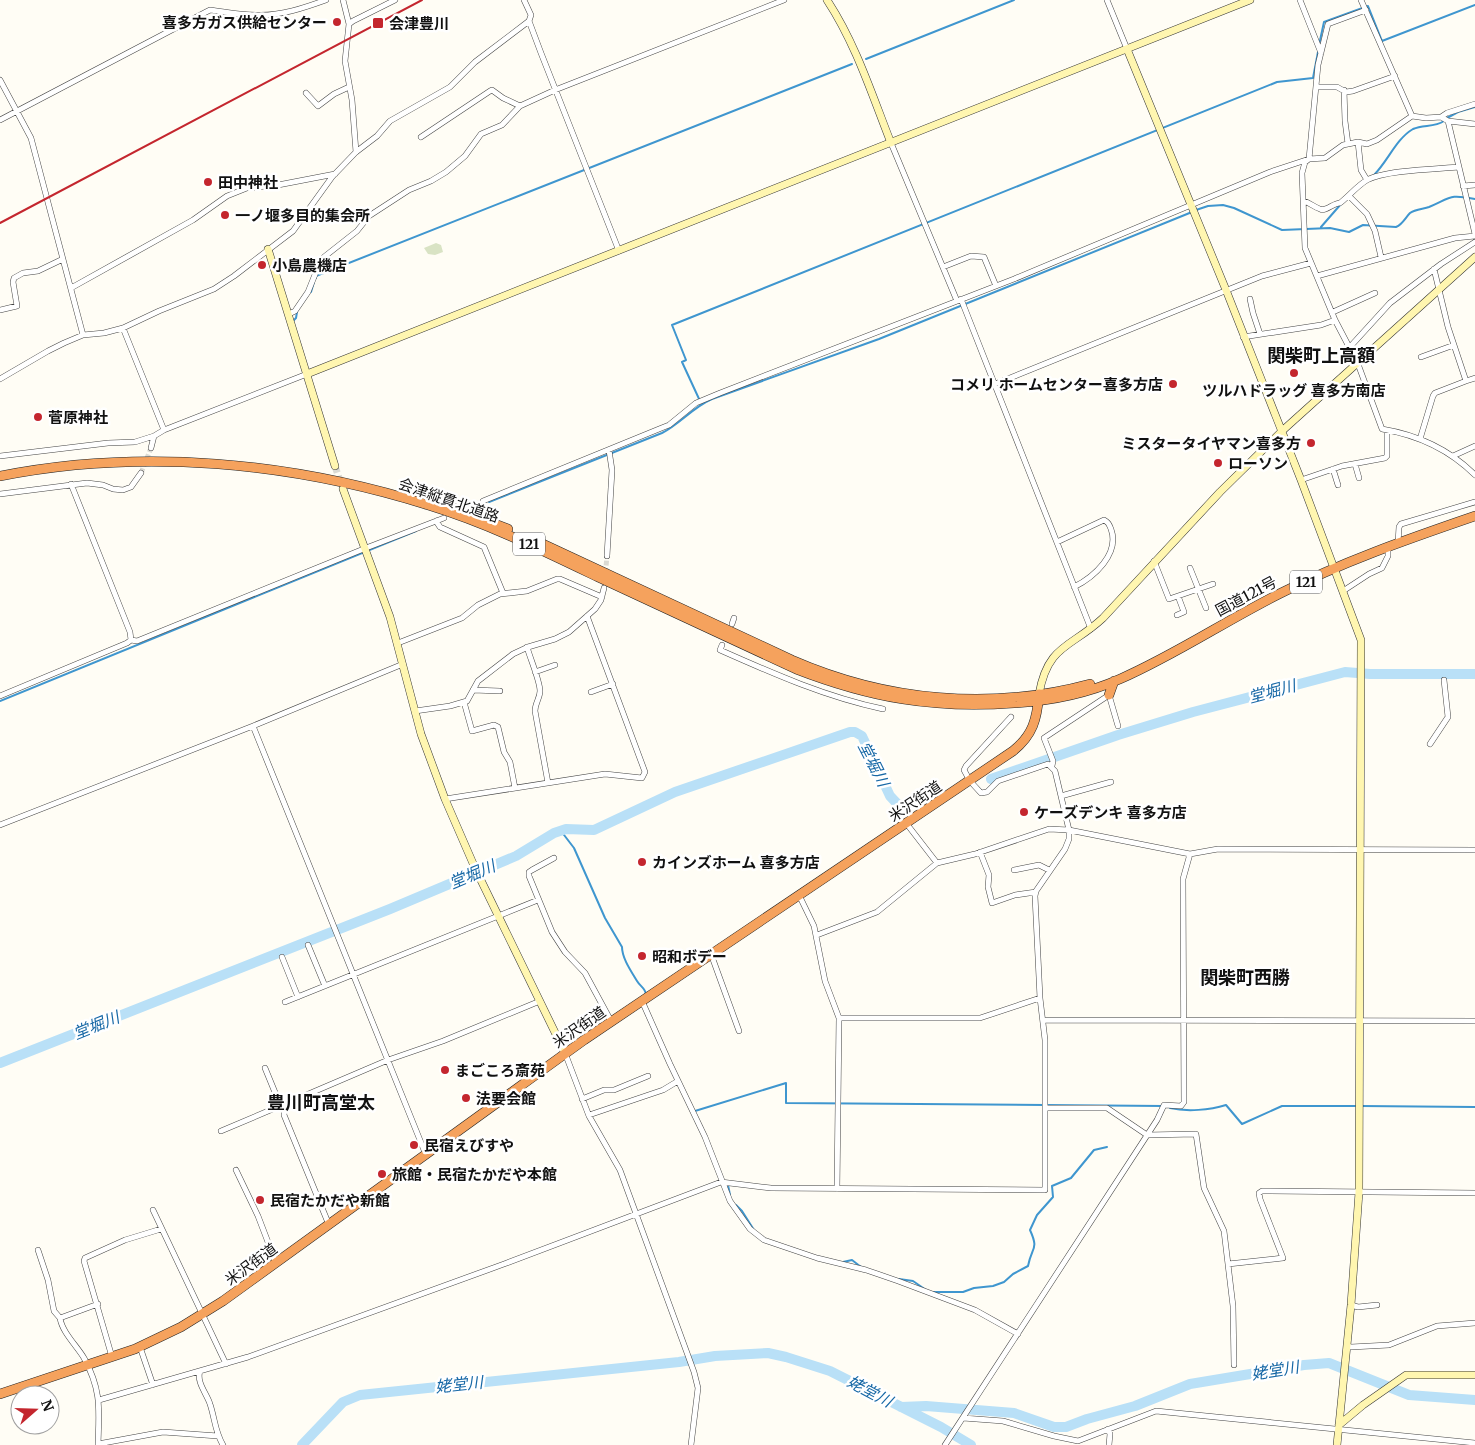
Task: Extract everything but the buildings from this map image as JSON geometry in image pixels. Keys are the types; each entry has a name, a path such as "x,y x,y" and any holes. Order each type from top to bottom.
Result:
{"highway":[{"name":"会津縦貫北道路","path":"0,471 70,461 152,457 239,461 286,467 360,481 430,500 500,525 792,660 863,686 898,693 941,698 1038,698"},
{"name":"会津縦貫北道路","path":"0,476 72,466 151,461 239,466 286,471 323,478 429,505 475,522 534,546 796,669 831,683 896,699 934,704 981,706 1038,698"},
{"name":"国道121号","path":"1038,698 1075,694 1114,682 1175,652 1272,597 1334,568 1388,546 1475,516"},
{"name":"国道121号","path":"1038,698 1145,666"},
{"path":"1109,695 1114,682"},
{"path":"1102,686 1108,691 1109,695"},
{"name":"米沢街道","path":"0,1394 140,1348 181,1328 203,1314 642,1000 970,781 1023,743 1032,730 1038,698"}],"street":[{"path":"0,120 210,10 268,15 279,14 326,0"},
{"path":"343,0 349,24 346,61 352,100 356,152"},
{"path":"349,24 395,0"},
{"path":"0,379 48,351 83,335 104,333 123,328 214,289 293,230 334,174 356,152 377,136 390,121 450,86 475,62 529,21 531,15 524,0"},
{"path":"289,314 295,311 308,292 320,262 328,252 356,231 367,218 378,210 409,190 431,181 446,172 464,156 478,136 502,125 520,106 555,90 784,0"},
{"path":"827,0 836,13 853,49 943,267 995,384 1091,629"},
{"path":"1107,0 1282,431 1361,640 1359,1192 1351,1305 1337,1445"},
{"path":"0,456 108,443 135,442 154,436 164,430 1250,0"},
{"path":"1300,0 1321,54"},
{"path":"1361,0 1412,116"},
{"path":"1366,10 1328,24 1318,65 1309,159 1305,162 1302,173 1305,248 1335,320 1358,364 1382,429 1420,439 1453,456 1475,475"},
{"path":"529,21 619,251"},
{"path":"1317,87 1337,87 1346,92 1395,76"},
{"path":"0,80 31,138 83,335"},
{"path":"306,93 318,106 334,94 349,87"},
{"path":"421,137 492,90 520,106"},
{"path":"1344,90 1348,144"},
{"path":"1317,276 1455,238 1475,235 1459,167 1445,119 1447,113 1475,104"},
{"path":"483,501 669,425 696,403 996,286 1161,219 1270,172 1309,159 1324,158 1338,148 1348,144 1358,142 1367,144 1377,140 1412,116 1475,124"},
{"path":"1358,142 1361,170 1368,180"},
{"path":"1304,201 1321,210 1340,203 1355,189 1368,180 1380,175 1459,167"},
{"path":"71,288 193,220 227,196 246,188 278,185 334,174"},
{"path":"1463,186 1475,185"},
{"path":"1349,196 1367,214 1375,231 1381,258"},
{"path":"1349,348 1390,303 1475,242"},
{"path":"268,249 335,466"},
{"path":"943,267 971,256 984,256 996,286"},
{"path":"1038,698 1044,672 1054,655 1091,629 1220,492 1282,431 1475,257"},
{"path":"0,310 18,306 14,278 23,273 38,271 63,259"},
{"path":"995,384 1226,290 1273,273 1311,264"},
{"path":"1434,270 1454,345 1466,381"},
{"path":"1333,312 1375,293"},
{"path":"1250,298 1260,334"},
{"path":"1243,337 1321,325 1335,320"},
{"path":"123,328 164,430"},
{"path":"1421,357 1454,345"},
{"path":"1420,439 1432,396 1435,393 1475,378"},
{"path":"1301,480 1333,469 1387,456 1388,430"},
{"path":"151,448 154,436"},
{"path":"1453,456 1475,446"},
{"path":"606,556 612,470 609,450"},
{"path":"1355,464 1359,478"},
{"path":"1333,469 1338,485"},
{"path":"0,494 87,483 113,490 123,490 131,487 141,473"},
{"path":"71,484 130,632 131,640"},
{"path":"342,489 382,591 398,643 420,733 445,799 498,916 566,1053 589,1114 620,1170 696,1379 697,1396 691,1445"},
{"path":"1398,543 1399,527 1401,524 1475,502"},
{"path":"131,640 138,641 444,518"},
{"path":"1057,542 1104,520 1108,523 1113,538 1111,552 1093,575 1074,587"},
{"path":"436,522 440,527 484,547 503,593"},
{"path":"1343,591 1368,574 1382,568 1388,556 1388,546"},
{"path":"1154,562 1169,599 1213,584"},
{"path":"1190,568 1206,608"},
{"path":"398,643 462,618 478,605 503,593 527,590 560,579 602,597"},
{"path":"415,711 464,702 471,697 478,681 513,654 527,647 565,634 594,609 602,597 604,588"},
{"path":"1177,615 1184,612 1178,596"},
{"path":"445,799 605,774 642,778 645,772 587,616"},
{"path":"0,696 127,644 131,640"},
{"path":"722,646 720,650 777,676 844,700 883,709"},
{"path":"527,647 540,693 535,711 548,783"},
{"path":"0,825 253,726 403,664"},
{"path":"535,672 555,665"},
{"path":"1430,744 1448,716 1444,680"},
{"path":"592,692 613,684"},
{"path":"473,690 500,691"},
{"path":"99,1400 226,1364 387,1307 722,1182 771,1188 1044,1190 1046,1040 1040,998 1035,916 1036,892 1067,845 1069,830 1055,771 1044,738 1109,695 1118,726"},
{"path":"464,702 472,731 494,725 498,727 504,752 511,766 515,788"},
{"path":"1011,717 966,766 965,773 970,781 981,792 987,792 998,781 1052,761"},
{"path":"253,726 426,1155"},
{"path":"1061,796 1111,782"},
{"path":"906,823 937,864"},
{"path":"817,934 877,912 937,864 1048,829 1069,830 1190,854 1218,849 1475,850"},
{"path":"980,852 989,875 988,887 992,903 1015,895 1036,892"},
{"path":"947,1443 1160,1116 1164,1105 1180,1106 1184,1102 1183,879 1190,854"},
{"path":"554,858 529,872 538,900 552,932 565,952 585,973 612,1021"},
{"path":"1014,870 1039,865 1050,870"},
{"path":"799,895 814,926 825,981 839,1018 837,1189"},
{"path":"285,1002 538,900"},
{"path":"308,945 325,986"},
{"path":"711,954 739,1031"},
{"path":"282,957 298,997"},
{"path":"839,1018 980,1018 1040,998"},
{"path":"642,1000 678,1081 706,1137 732,1206 750,1229 764,1240 817,1258 866,1270 975,1310 1018,1334"},
{"path":"220,1131 282,1108 289,1101 388,1060 443,1041 540,1001"},
{"path":"1043,1020 1475,1021"},
{"path":"265,1068 329,1225"},
{"path":"582,1099 604,1090 614,1090 648,1076"},
{"path":"589,1114 664,1090 678,1081"},
{"path":"1046,1108 1107,1108 1146,1135 1196,1134 1204,1188 1224,1231 1233,1306 1234,1365"},
{"path":"236,1170 258,1216 276,1263"},
{"path":"1228,1264 1283,1258 1262,1205 1259,1193 1262,1191 1475,1193"},
{"path":"153,1210 226,1364"},
{"path":"112,1357 84,1261 85,1258 125,1240 162,1229"},
{"path":"38,1250 48,1280 54,1311 88,1365 99,1400 98,1444 163,1432 218,1436"},
{"path":"60,1318 98,1304"},
{"path":"1351,1305 1358,1307 1377,1306"},
{"path":"1347,1346 1389,1344 1437,1326 1475,1323"},
{"path":"140,1348 153,1386"},
{"path":"200,1371 199,1378 210,1405 218,1436 223,1445"},
{"path":"1339,1427 1381,1392 1399,1379 1411,1374 1475,1375"},
{"path":"964,1417 1003,1421 1078,1441 1156,1411 1339,1427 1475,1443"},
{"path":"1108,1429 1110,1432 1109,1445"}],"green space":[{"path":"436,243 441,245 443,252 435,255 428,254 424,248"}],"waterway":[{"path":"866,59 1014,0"},
{"path":"1319,45 1324,22 1368,6 1382,41 1475,5"},
{"path":"700,401 682,362 686,360 672,325 1277,82 1313,78 1318,52"},
{"path":"316,278 316,276 852,64"},
{"path":"1447,118 1458,112 1475,107"},
{"path":"1374,175 1407,133 1413,129 1444,121"},
{"path":"1196,210 1208,206 1223,205 1234,208 1282,230 1330,228 1349,232 1363,225 1396,227 1410,213 1451,197 1475,199"},
{"path":"1321,227 1341,204"},
{"path":"489,502 662,433 699,406 712,399 879,339 1192,212"},
{"path":"311,292 314,282"},
{"path":"293,321 296,318 297,312"},
{"path":"0,701 416,531"},
{"name":"堂堀川","path":"991,779 1118,735 1193,712 1345,672 1370,674 1475,674"},
{"name":"堂堀川","path":"0,1063 390,909 516,856 554,833 566,829 594,830 675,792 850,732 855,732 862,736 890,796 905,812"},
{"path":"561,831 574,848 605,918 622,947 627,964 646,994"},
{"path":"695,1111 786,1083 786,1103 1163,1106"},
{"path":"1170,1108 1198,1110 1226,1105 1242,1124 1282,1106 1356,1106"},
{"path":"1361,1106 1475,1107"},
{"path":"932,1292 963,1292 974,1288 993,1286 1004,1282 1013,1274 1028,1266 1034,1248 1033,1236 1030,1230 1037,1215 1053,1197 1052,1186 1071,1178 1094,1150 1107,1147"},
{"path":"728,1185 730,1195"},
{"path":"736,1205 754,1230"},
{"path":"843,1262 852,1260 861,1267"},
{"path":"899,1279 913,1281 926,1290"},
{"name":"姥堂川","path":"302,1445 343,1402 360,1395 679,1362 715,1356 768,1353 830,1371 941,1427 971,1445"},
{"name":"姥堂川","path":"901,1407 926,1406 1014,1413 1054,1427 1066,1427 1087,1419 1135,1406 1190,1384 1304,1365 1329,1363 1409,1395 1475,1400"}],"tunnel":[{"path":"141,473 151,448"},
{"path":"335,466 341,484"},
{"path":"461,511 483,501"},
{"path":"604,588 607,556"}],"railway":[{"path":"0,223 422,0"}],"place":[{"name":"喜多方ガス供給センター","path":"337,22"},
{"name":"会津豊川","path":"378,23"},
{"name":"田中神社","path":"208,182"},
{"name":"一ノ堰多目的集会所","path":"225,215"},
{"name":"小島農機店","path":"262,265"},
{"name":"ツルハドラッグ 喜多方南店","path":"1294,373"},
{"name":"コメリ ホームセンター喜多方店","path":"1173,384"},
{"name":"菅原神社","path":"38,417"},
{"name":"ミスタータイヤマン喜多方","path":"1311,443"},
{"name":"ローソン","path":"1218,463"},
{"name":"ケーズデンキ 喜多方店","path":"1024,812"},
{"name":"カインズホーム 喜多方店","path":"642,862"},
{"name":"昭和ボデー","path":"642,956"},
{"name":"まごころ斎苑","path":"445,1070"},
{"name":"法要会館","path":"466,1098"},
{"name":"民宿えびすや","path":"414,1145"},
{"name":"旅館・民宿たかだや本館","path":"382,1174"},
{"name":"民宿たかだや新館","path":"260,1200"}],"district":[{"name":"関柴町上高額","path":"1321,355"},
{"name":"関柴町西勝","path":"1245,977"},
{"name":"豊川町高堂太","path":"321,1102"}]}
